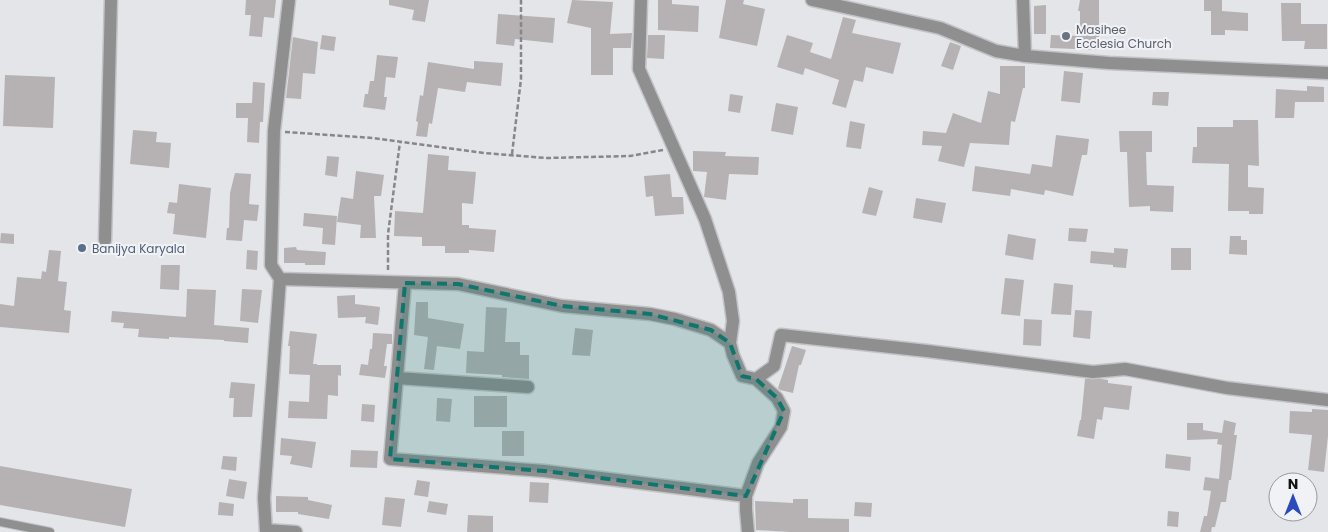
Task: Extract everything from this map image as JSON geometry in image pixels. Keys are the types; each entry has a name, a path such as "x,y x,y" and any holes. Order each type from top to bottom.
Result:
{"street":[{"path":"105,240 111,0"},
{"path":"289,0 274,131 271,265 280,279 264,498 266,531 296,532"},
{"path":"641,0 639,68 705,218 729,292 733,321 730,343 733,354 742,376 756,379 777,398 784,411 781,427 758,463 746,496 748,532"},
{"path":"812,0 940,28 996,51 1025,56 1110,63 1328,73"},
{"path":"1023,0 1025,56"},
{"path":"280,279 458,284 562,306 650,314 674,319 711,330 730,343"},
{"path":"405,282 390,459 544,471 746,496"},
{"path":"756,379 774,366 781,335 1093,372 1125,369 1226,388 1328,400"},
{"path":"397,378 528,387"}],"lane":[{"path":"0,522 50,532"}],"path":[{"path":"512,154 521,79 521,0"},
{"path":"274,131 546,158 630,156 674,149"},
{"path":"388,282 388,234 400,142"}],"highlighted area":[{"path":"405,283 458,284 562,306 650,314 711,330 730,343 742,376 756,379 777,398 784,411 746,496 544,471 390,459"}],"building":[{"path":"246,0 276,0 274,18 264,17 262,37 249,36 251,15 245,15"},
{"path":"389,0 429,0 425,22 412,20 414,10 389,5"},
{"path":"572,0 613,2 610,34 632,33 631,48 613,48 613,75 591,75 591,28 567,23"},
{"path":"658,0 672,0 672,4 699,6 698,32 658,30"},
{"path":"726,0 744,0 743,4 765,9 757,46 719,38"},
{"path":"1080,0 1099,0 1099,50 1050,48 1051,35 1080,36 1080,11 1078,11"},
{"path":"1204,0 1222,0 1222,11 1248,13 1248,31 1225,30 1225,35 1211,35 1211,11 1204,11"},
{"path":"1281,3 1301,3 1301,24 1327,24 1327,49 1304,49 1305,41 1282,41"},
{"path":"1046,5 1046,34 1034,34 1034,6"},
{"path":"498,14 555,18 553,43 515,39 514,46 496,44"},
{"path":"843,17 856,20 852,33 901,43 893,74 866,67 863,82 854,80 846,108 832,104 839,80 805,68 803,75 777,67 787,35 813,43 810,52 831,59"},
{"path":"322,35 336,37 334,51 320,49"},
{"path":"648,35 665,35 664,59 647,58"},
{"path":"293,37 318,42 315,74 303,73 301,99 286,98"},
{"path":"950,42 961,46 953,70 941,66"},
{"path":"377,55 398,57 395,78 386,77 384,97 387,97 385,110 363,107 370,81 374,81"},
{"path":"474,61 503,63 501,86 467,82 465,92 438,88 432,124 429,123 427,137 416,136 420,95 423,96 428,62 474,69"},
{"path":"1000,66 1025,66 1025,88 1023,88 1015,122 1011,121 1009,145 970,143 964,167 938,161 942,146 922,145 923,131 946,133 953,113 981,123 988,91 1000,94"},
{"path":"1064,71 1083,73 1080,103 1061,101"},
{"path":"5,75 55,77 53,128 3,126"},
{"path":"253,82 265,83 263,122 260,122 259,143 247,142 248,118 236,118 236,103 252,103"},
{"path":"1307,86 1324,87 1324,102 1295,102 1294,118 1275,118 1276,89 1307,91"},
{"path":"1153,92 1169,92 1168,106 1152,105"},
{"path":"730,94 743,96 740,113 728,111"},
{"path":"776,103 798,107 793,135 771,131"},
{"path":"1233,120 1258,120 1259,166 1248,165 1248,187 1264,188 1263,214 1249,214 1249,211 1228,211 1229,164 1192,163 1193,147 1197,147 1197,127 1233,127"},
{"path":"850,121 865,124 861,149 846,147"},
{"path":"133,130 157,132 156,142 171,143 169,168 130,164"},
{"path":"1119,131 1152,131 1152,152 1146,152 1147,185 1174,186 1173,212 1150,211 1150,206 1129,207 1127,152 1120,152"},
{"path":"1056,135 1089,139 1087,155 1082,155 1073,196 1045,190 1044,195 1011,189 1010,196 972,191 975,166 1030,174 1032,164 1052,167"},
{"path":"693,151 726,152 725,156 759,157 758,175 729,174 726,200 704,197 707,172 693,171"},
{"path":"428,154 449,156 448,170 476,172 473,204 462,203 462,225 469,225 469,228 496,230 494,252 469,250 469,253 445,253 445,246 422,246 422,237 394,236 395,211 423,213"},
{"path":"327,156 339,157 337,177 325,175"},
{"path":"356,171 384,175 381,196 374,196 376,238 360,238 361,225 337,222 341,197 353,199"},
{"path":"235,173 251,174 249,204 259,205 257,221 244,220 242,241 226,240 227,228 229,228 230,193"},
{"path":"670,174 672,197 683,197 684,214 655,216 653,196 646,197 644,176"},
{"path":"179,184 211,188 206,238 173,234 175,214 167,213 169,202 177,203"},
{"path":"869,187 883,191 876,216 862,213"},
{"path":"916,198 946,203 942,223 913,218"},
{"path":"304,213 337,216 335,245 322,244 323,228 303,226"},
{"path":"1069,228 1088,229 1086,242 1068,241"},
{"path":"1,233 14,234 14,244 0,243"},
{"path":"1008,234 1036,239 1033,260 1005,255"},
{"path":"1230,236 1241,236 1241,240 1247,240 1247,255 1229,254"},
{"path":"296,247 297,250 326,252 325,265 284,263 284,248"},
{"path":"1114,248 1128,249 1126,268 1090,263 1091,251 1114,253"},
{"path":"1171,248 1191,248 1191,270 1171,270"},
{"path":"49,250 61,251 58,281 67,282 64,310 71,311 69,333 0,327 0,304 14,306 17,277 41,279 42,271 46,272"},
{"path":"247,250 258,251 257,270 246,269"},
{"path":"161,265 180,265 179,290 160,289"},
{"path":"1005,278 1024,280 1020,316 1001,314"},
{"path":"1054,283 1073,285 1071,315 1051,314"},
{"path":"187,289 216,290 214,325 249,328 248,343 169,337 169,339 138,337 139,329 123,328 124,323 111,322 112,311 186,317"},
{"path":"242,289 262,290 258,323 240,321"},
{"path":"355,295 355,304 380,307 378,325 365,323 366,317 338,318 337,296"},
{"path":"416,302 428,302 428,318 464,324 460,349 437,346 434,370 424,369 428,337 414,335"},
{"path":"486,307 507,308 505,342 520,342 520,355 529,355 529,379 466,373 467,351 484,352"},
{"path":"1075,310 1092,311 1090,339 1073,337"},
{"path":"1024,319 1042,320 1041,346 1023,345"},
{"path":"575,328 593,330 590,356 572,355"},
{"path":"290,331 317,334 313,364 341,365 341,376 338,375 338,396 328,395 327,419 288,418 289,401 309,402 310,375 289,374 290,346 288,346"},
{"path":"373,333 392,334 392,344 387,344 384,366 387,366 385,378 359,375 361,364 368,365"},
{"path":"792,346 806,350 801,365 799,365 793,393 778,388"},
{"path":"1085,379 1108,380 1108,383 1132,386 1129,410 1104,407 1102,420 1097,419 1094,439 1077,436 1081,420"},
{"path":"231,382 255,384 252,417 233,417 234,398 229,398"},
{"path":"474,396 507,396 507,427 474,427"},
{"path":"437,398 452,399 450,422 436,421"},
{"path":"362,404 375,405 374,422 361,421"},
{"path":"1312,409 1328,410 1328,436 1324,472 1308,470 1312,435 1289,433 1290,411 1312,412"},
{"path":"1224,420 1236,423 1234,435 1237,435 1231,480 1229,480 1226,502 1221,502 1215,527 1212,527 1211,532 1200,532 1204,516 1207,516 1211,491 1203,490 1205,477 1219,479 1222,445 1217,444 1218,439 1187,440 1187,423 1203,423 1203,430 1222,433"},
{"path":"502,431 524,431 524,456 502,456"},
{"path":"281,438 316,442 312,468 290,464 292,456 280,455"},
{"path":"351,450 378,451 377,468 350,467"},
{"path":"1166,454 1191,457 1190,471 1165,468"},
{"path":"223,456 237,457 236,471 221,469"},
{"path":"0,466 132,489 125,527 0,505"},
{"path":"229,479 247,482 244,499 226,496"},
{"path":"417,480 430,482 428,497 414,495"},
{"path":"530,482 549,483 548,503 529,502"},
{"path":"276,496 308,497 308,500 332,505 329,519 298,514 298,512 276,512"},
{"path":"385,497 405,499 401,527 382,525"},
{"path":"793,499 808,499 808,518 849,519 849,532 756,530 755,501 793,503"},
{"path":"429,501 448,504 446,515 427,512"},
{"path":"219,502 234,504 233,516 218,515"},
{"path":"855,502 872,503 871,517 854,516"},
{"path":"1168,511 1179,512 1178,527 1167,526"},
{"path":"468,515 493,516 493,532 467,532"}],"place":[{"name":"Masihee Ecclesia Church","path":"1066,36"},
{"name":"Banijya Karyala","path":"82,248"}]}
